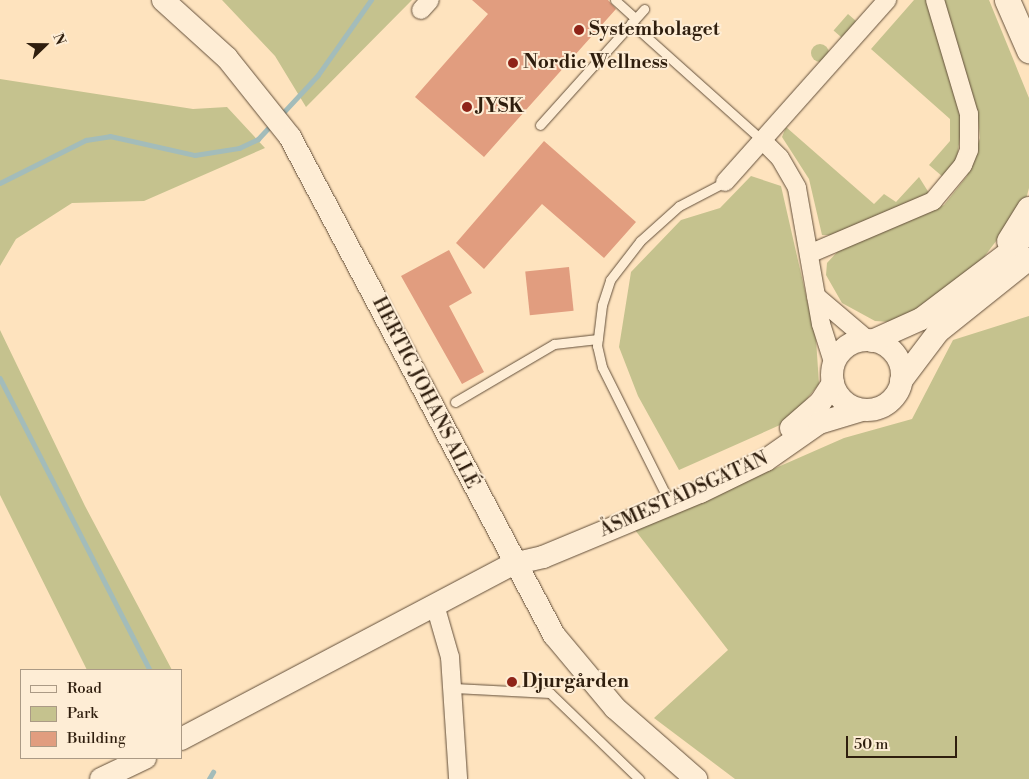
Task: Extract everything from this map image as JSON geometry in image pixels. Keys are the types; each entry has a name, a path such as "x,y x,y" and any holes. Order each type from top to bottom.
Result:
{"main road":[{"path":"1007,0 1029,51"}],"street":[{"name":"HERTIG JOHANS ALLÉ","path":"163,0 263,98 290,137 572,659 615,708 696,779"},
{"path":"725,182 887,0"},
{"path":"809,254 933,201 963,165 968,150 969,114 935,0"},
{"path":"762,140 780,158 797,188 816,296 834,374 844,401 862,410 885,405 938,332 1029,259"},
{"path":"981,272 1029,208"},
{"path":"834,374 849,346 871,341 910,327 1029,232"},
{"path":"1007,278 1029,269"},
{"path":"816,296 871,341 895,355 901,381"},
{"name":"ÅSMESTADSGATAN","path":"182,738 520,561 544,557 668,498 779,436 820,402 834,374"},
{"name":"ÅSMESTADSGATAN","path":"668,498 766,460 827,419 862,410"},
{"path":"435,605 454,688 458,779"},
{"path":"101,779 144,759"}],"lane":[{"path":"615,0 633,21 762,140"},
{"path":"540,125 644,9"},
{"path":"668,498 611,391 598,339 610,280 634,248 679,206 725,182"},
{"path":"455,402 554,344 598,339"},
{"path":"454,688 550,693 639,779"}],"green space":[{"path":"222,0 412,0 306,107 275,56"},
{"path":"914,0 926,0 962,122 957,159 943,177 929,165 950,141 950,119 871,49"},
{"path":"943,0 989,0 1029,98 1029,188 1025,203 984,257 925,306 890,322 875,321 842,303 826,275 827,263 839,250 944,205 967,176 980,138 978,118"},
{"path":"848,14 856,21 842,38 834,31"},
{"path":"820,44 826,47 829,53 826,59 820,62 814,59 811,53 814,47"},
{"path":"0,79 193,109 227,107 265,148 144,201 72,203 16,239 0,266"},
{"path":"786,127 874,204 884,194 896,202 919,177 929,193 831,235 822,235 809,179 782,137"},
{"path":"751,176 781,186 816,339 819,384 789,421 679,470 638,396 619,347 631,272 681,220 720,208"},
{"path":"1029,316 1029,779 735,779 654,718 728,650 635,530 844,438 912,419 953,340"},
{"path":"0,330 85,506 171,669 87,669 0,495"}],"building":[{"path":"472,0 608,0 616,9 484,157 415,97 488,14"},
{"path":"544,141 636,222 604,258 542,204 484,269 456,243"},
{"path":"449,250 472,293 449,306 484,372 462,384 401,276"},
{"path":"569,267 574,311 530,315 525,272"}],"waterway":[{"path":"281,115 318,75 371,0"},
{"path":"0,183 86,140 110,136 195,155 239,148 258,139 272,124"},
{"path":"0,378 149,669"},
{"path":"209,779 213,772"}],"place":[{"name":"Systembolaget","path":"579,30"},
{"name":"Nordic Wellness","path":"513,63"},
{"name":"JYSK","path":"467,107"},
{"name":"Djurgården","path":"512,682"}]}
